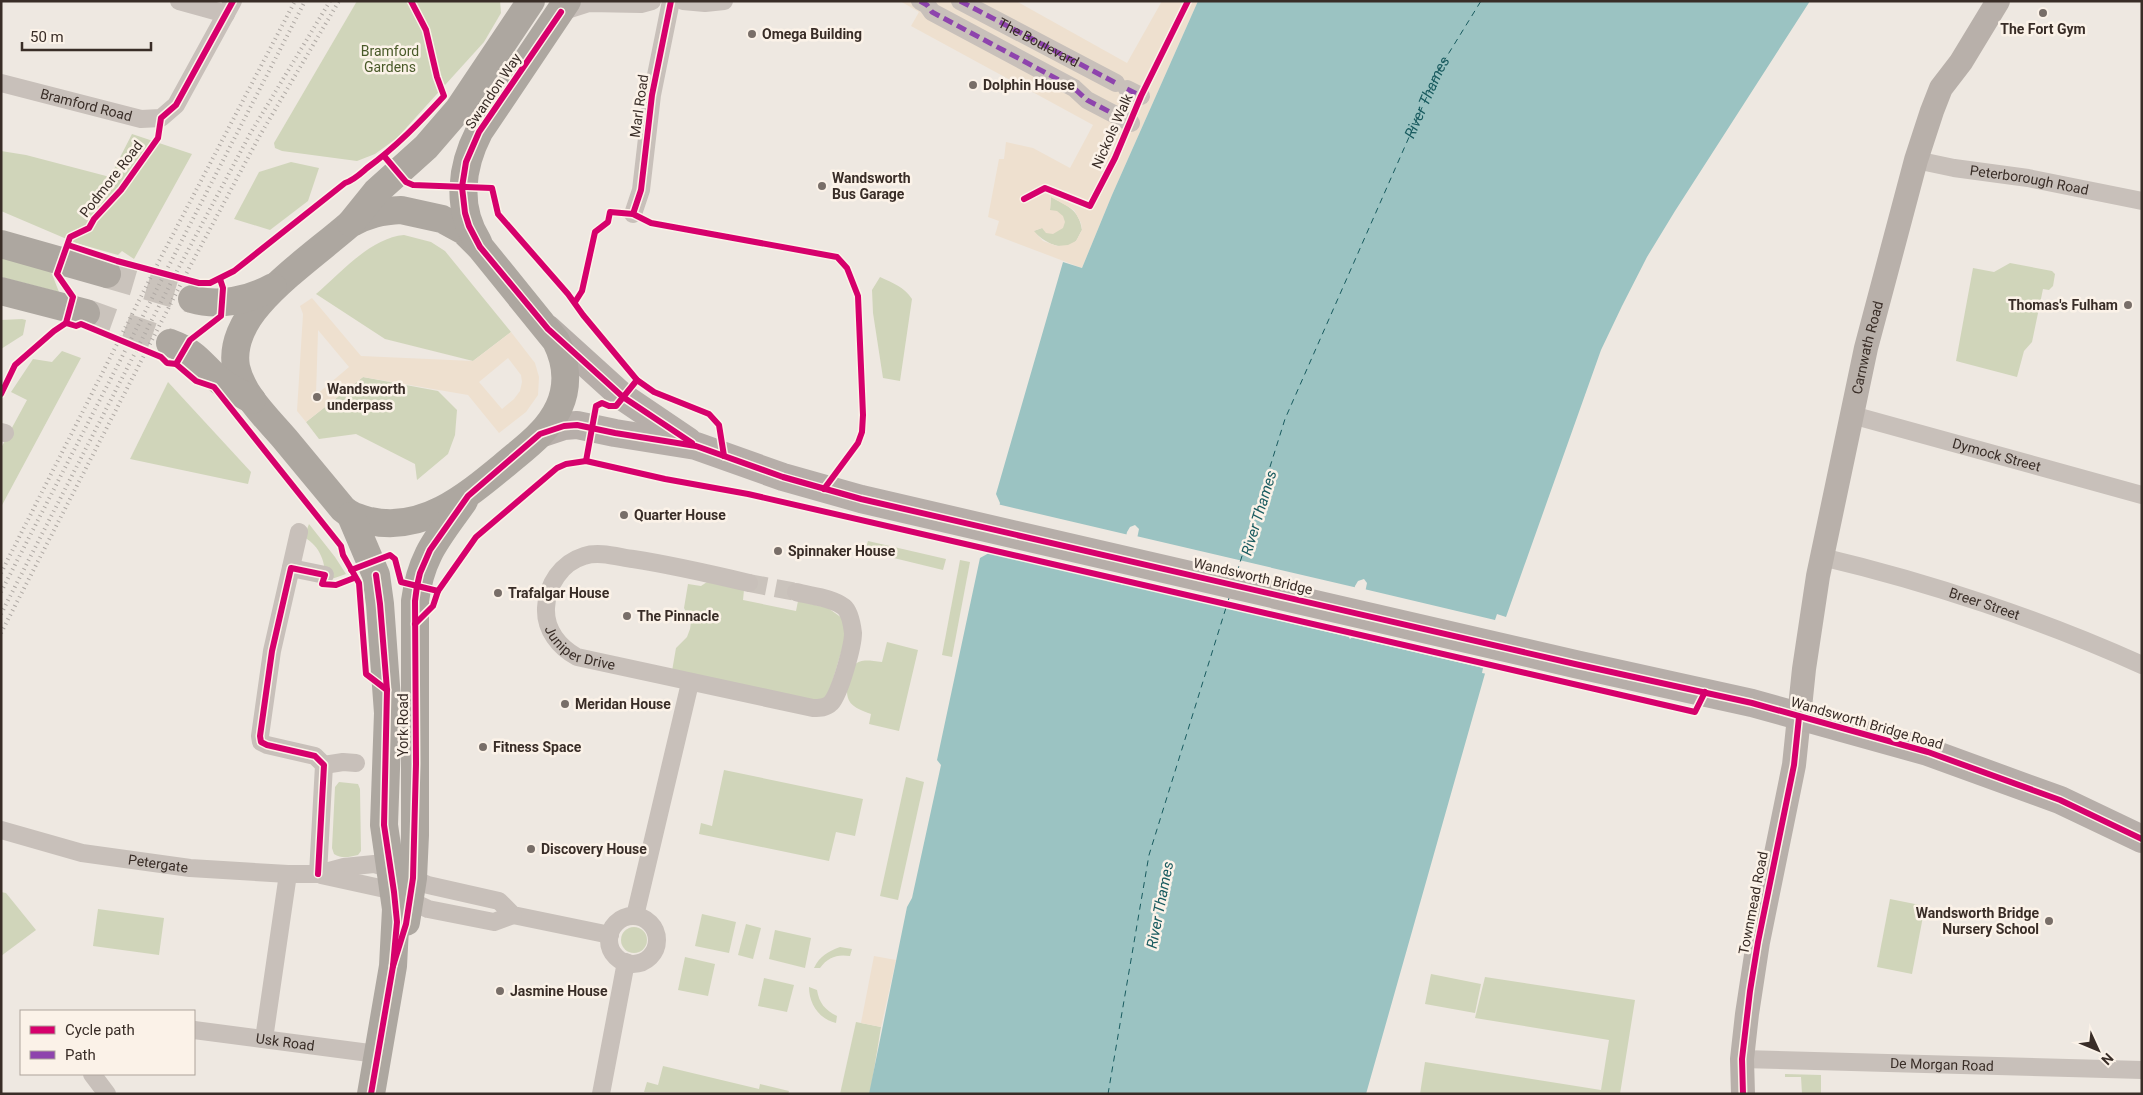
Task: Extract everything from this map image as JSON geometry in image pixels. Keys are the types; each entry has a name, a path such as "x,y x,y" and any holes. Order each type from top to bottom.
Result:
{"highway":[{"name":"Swandon Way","path":"480,247 469,226 464,198 464,172 468,155 479,132 564,6"},
{"name":"Swandon Way","path":"350,224 376,192 426,147 458,110 521,8"},
{"path":"253,401 236,367 237,344 241,331 259,304 286,278 350,224 374,213 401,210 415,212 454,224 480,247 548,329 561,353 565,379 559,406 540,434 468,496 412,522 388,523 351,516"},
{"path":"1,244 107,274"},
{"path":"192,299 206,303 248,298 261,293 286,278"},
{"path":"1,291 86,313"},
{"path":"1,296 33,298"},
{"path":"170,344 185,349 197,357 224,384 253,401"},
{"name":"York Road","path":"253,401 351,516 376,575 388,713 383,812 385,837 402,884"},
{"name":"York Road","path":"372,1094 377,1054 393,966 416,764 415,616 417,586 430,550 468,496"}],"main road":[{"path":"548,329 623,397 696,446"},
{"path":"540,434 564,426 577,425 696,446"},
{"name":"Wandsworth Bridge","path":"696,446 824,489 1574,664"},
{"name":"Wandsworth Bridge Road","path":"1574,664 1743,701 1913,747 2060,800 2142,839"}],"street":[{"path":"179,1 229,8"},
{"path":"564,6 604,2 641,4 652,1"},
{"name":"Marl Road","path":"633,214 641,190 652,95 671,1"},
{"path":"683,1 705,3 724,1"},
{"path":"920,1 927,5 932,12 1066,84 1087,100 1131,123"},
{"name":"The Boulevard","path":"960,1 1128,89"},
{"name":"Carnwath Road","path":"1799,717 1804,669 1822,557 1880,294 1916,160 1941,88 1959,65 1998,1"},
{"name":"Bramford Road","path":"1,83 141,120 155,120 168,113 182,96 229,8"},
{"name":"Peterborough Road","path":"1916,160 1954,168 2028,178 2142,201"},
{"name":"Dymock Street","path":"1852,415 2142,495"},
{"path":"298,532 272,651 260,736 261,742 267,745 315,756 324,765 318,874"},
{"name":"Juniper Drive","path":"749,583 686,568 595,554 584,556 570,562 562,569 550,586 546,610 547,621 556,639 577,657 813,708 822,708 830,704 840,689 853,634 851,620 846,608 837,603 796,592"},
{"name":"Breer Street","path":"1822,557 1899,578 2020,616 2109,650 2142,665"},
{"path":"291,568 325,575"},
{"path":"635,916 690,682"},
{"name":"Townmead Road","path":"1743,1094 1742,1059 1758,942 1794,765 1799,717"},
{"path":"324,765 343,762 356,763"},
{"name":"Petergate","path":"1,830 82,853 190,868 318,874 402,884"},
{"name":"Petergate","path":"318,874 366,864 402,884"},
{"path":"264,1039 288,874"},
{"path":"402,884 428,885 499,901 512,915"},
{"path":"402,884 428,909 494,922 512,915 610,935"},
{"path":"635,916 641,917 653,925 656,932 657,946 648,958 641,962 626,962 615,954 610,942 610,935 612,929 622,919 635,916"},
{"path":"601,1094 626,962"},
{"name":"Usk Road","path":"195,1030 377,1054"},
{"name":"De Morgan Road","path":"1742,1059 2142,1070"},
{"path":"93,1075 107,1094"}],"green space":[{"name":"Bramford Gardens","path":"357,1 500,1 501,13 484,42 397,138 375,154 357,161 282,151 275,148 274,143"},
{"path":"132,134 192,154 134,259 122,251 118,255 76,243 1,211 1,151 26,155 110,177"},
{"path":"291,162 319,168 308,201 270,230 234,219 259,172"},
{"path":"1051,197 1067,206 1078,217 1082,230 1076,241 1071,245 1053,245 1033,231 1042,228 1050,210"},
{"path":"404,235 431,242 445,251 511,332 473,361 385,339 316,294 368,249 391,238"},
{"path":"1,254 50,269 59,292 1,277"},
{"path":"2010,263 2052,271 2055,274 2053,286 2049,290 2043,289 2032,342 2024,351 2017,377 1956,361 1973,268 1994,272"},
{"path":"880,277 902,288 912,299 900,381 883,378 873,313 872,290"},
{"path":"1,320 26,320 23,335 1,349"},
{"path":"62,351 81,358 1,507 1,448 27,400 11,392 33,359 52,362"},
{"path":"363,377 438,391 457,410 455,435 448,454 417,480 415,464 356,434 319,439 306,422"},
{"path":"168,382 251,472 248,484 130,459"},
{"path":"309,524 346,574 326,581 325,568 318,550 304,537"},
{"path":"868,541 946,559 943,570 865,551"},
{"path":"960,560 970,562 952,657 942,655"},
{"path":"707,582 744,590 743,600 796,611 798,601 828,608 842,618 846,636 828,696 820,701 672,671 676,648 687,637 690,629 691,622 684,608 688,584 701,586"},
{"path":"887,642 918,650 899,731 869,724 871,714 854,706 847,694 850,673 855,664 869,660 882,662"},
{"path":"724,770 863,799 855,836 836,832 829,861 699,834 701,823 712,826"},
{"path":"906,777 924,782 898,900 880,896"},
{"path":"339,782 358,784 360,789 361,851 358,855 349,857 340,857 334,854 332,848 335,787"},
{"path":"1,892 6,893 36,930 1,956"},
{"path":"1890,899 1925,906 1912,974 1877,967"},
{"path":"98,909 164,918 159,955 93,946"},
{"path":"702,914 736,922 729,953 695,946"},
{"path":"746,924 761,928 753,959 738,955"},
{"path":"634,927 643,931 647,940 643,949 634,953 625,949 621,940 625,931"},
{"path":"775,930 811,938 805,968 769,959"},
{"path":"840,947 852,949 850,956 841,955 833,957 820,968 814,968 824,955"},
{"path":"685,957 715,964 708,996 678,990"},
{"path":"1431,974 1481,984 1475,1013 1425,1004"},
{"path":"1485,977 1635,1000 1620,1094 1420,1094 1425,1062 1601,1090 1609,1040 1475,1018"},
{"path":"764,978 794,985 787,1012 758,1006"},
{"path":"809,987 817,990 823,1006 837,1016 836,1023 825,1018 816,1010 809,993"},
{"path":"856,1022 881,1027 870,1094 840,1094"},
{"path":"663,1066 759,1089 760,1084 789,1091 788,1094 644,1092 647,1082 658,1085"},
{"path":"1785,1074 1821,1075 1821,1094 1802,1094 1801,1077 1785,1077"}],"shaded area":[{"path":"900,1 1016,1 1127,63 1162,1 1198,1 1112,195 1082,268 995,235 999,221 988,217 999,159 1004,159 1006,142 1033,148 1070,168 1093,125 911,26 919,12","holes":["1051,197 1074,210 1081,223 1082,230 1076,241 1068,245 1057,246 1043,241 1034,231 1042,228 1046,233 1053,234 1063,228 1065,222 1063,216 1057,211 1050,210"]},
{"path":"312,298 361,356 473,361 511,332 535,363 539,377 538,395 526,412 499,433 468,395 363,377 306,422 297,411 303,314 300,306","holes":["318,331 349,367 316,395","508,358 521,375 522,382 520,391 502,409 479,382"]},
{"path":"874,956 896,960 881,1027 861,1023"}],"water":[{"name":"River Thames","path":"1198,1 1810,1 1647,257 1601,350 1486,670 1366,1094 869,1094 907,907 912,898 941,765 937,760 980,558 989,553 1000,503 996,494 1063,262 1082,268 1112,195","holes":["1135,525 1139,529 1138,534 1128,580 1122,585 1117,578 1127,532 1130,527","1364,579 1367,583 1356,634 1350,639 1345,632 1355,586 1358,581"]}],"pier":[{"path":"997,504 1129,535 1120,578 1122,582 1125,579 1136,536 1358,588 1348,632 1350,636 1354,633 1364,589 1495,620 1497,614 1506,617 1506,623 1496,645 1487,674 1482,673 1483,668 985,552"}],"ferry route":[{"path":"1237,572 1285,419 1439,69 1481,1"},
{"path":"1108,1094 1149,855 1229,598"}],"tunnel":[{"path":"107,274 192,299"},
{"path":"86,313 170,343"},
{"path":"749,583 796,592"}],"railway":[{"path":"1,573 157,265 295,1"},
{"path":"1,592 305,1"},
{"path":"1,614 177,271 250,134 330,1"},
{"path":"1,633 186,274 259,137 339,1"}],"marked path":[{"path":"920,1 927,5 932,12 1074,88 1087,100 1131,123"},
{"path":"960,1 1116,83"},
{"path":"1127,89 1141,96"}],"cycle path":[{"name":"Podmore Road","path":"1,394 15,365 66,323 73,297 57,274 70,237 89,228 94,219 121,190 158,138 161,118 176,105 233,1"},
{"path":"68,245 117,261 199,283 210,283 234,271 345,183 357,177 388,152 444,96 437,77 426,30 411,1"},
{"path":"633,214 641,190 652,95 671,1"},
{"name":"Nickols Walk","path":"1024,199 1045,188 1090,206 1115,158 1141,96 1188,1"},
{"path":"561,12 479,132 466,162 462,187 465,213 469,226 480,247 548,329 623,397 692,443"},
{"path":"384,156 406,182 413,185 492,188 498,214 568,294 637,380 654,392 709,414 719,425 724,456"},
{"path":"575,302 582,291 595,232 608,222 610,212 633,214 651,223 837,257 847,268 858,296 863,415 862,432 858,443 824,489"},
{"path":"176,364 190,340 221,316 223,288 220,279"},
{"path":"66,323 76,326 81,324 161,357 167,363 176,364 196,381 214,387 341,546 343,555 359,583 366,674 387,690"},
{"path":"586,461 596,406 602,403 616,406 637,380"},
{"path":"393,966 406,924 413,878 416,764 415,601 420,573 430,550 468,496 540,434 564,426 577,425 696,446 783,477 861,499 1752,703 1928,752 2060,800 2142,839"},
{"path":"415,624 433,606 438,591 476,537 557,468 566,464 586,461 665,479 748,494 1695,712 1705,692"},
{"path":"351,570 390,555 395,559 401,582 438,591"},
{"path":"318,874 324,765 315,756 267,745 261,742 260,736 272,651 291,568 325,575 322,584 336,585 354,578"},
{"path":"371,1094 393,966 397,922 384,825 387,690 376,575"},
{"path":"1743,1094 1742,1059 1750,991 1758,942 1794,765 1799,717"}],"place":[{"name":"The Fort Gym","path":"2043,13"},
{"name":"Omega Building","path":"752,34"},
{"name":"Dolphin House","path":"973,85"},
{"name":"Wandsworth Bus Garage","path":"822,186"},
{"name":"Thomas's Fulham","path":"2128,305"},
{"name":"Wandsworth underpass","path":"317,397"},
{"name":"Quarter House","path":"624,515"},
{"name":"Spinnaker House","path":"778,551"},
{"name":"Trafalgar House","path":"498,593"},
{"name":"The Pinnacle","path":"627,616"},
{"name":"Meridan House","path":"565,704"},
{"name":"Fitness Space","path":"483,747"},
{"name":"Discovery House","path":"531,849"},
{"name":"Wandsworth Bridge Nursery School","path":"2049,921"},
{"name":"Jasmine House","path":"500,991"}]}
